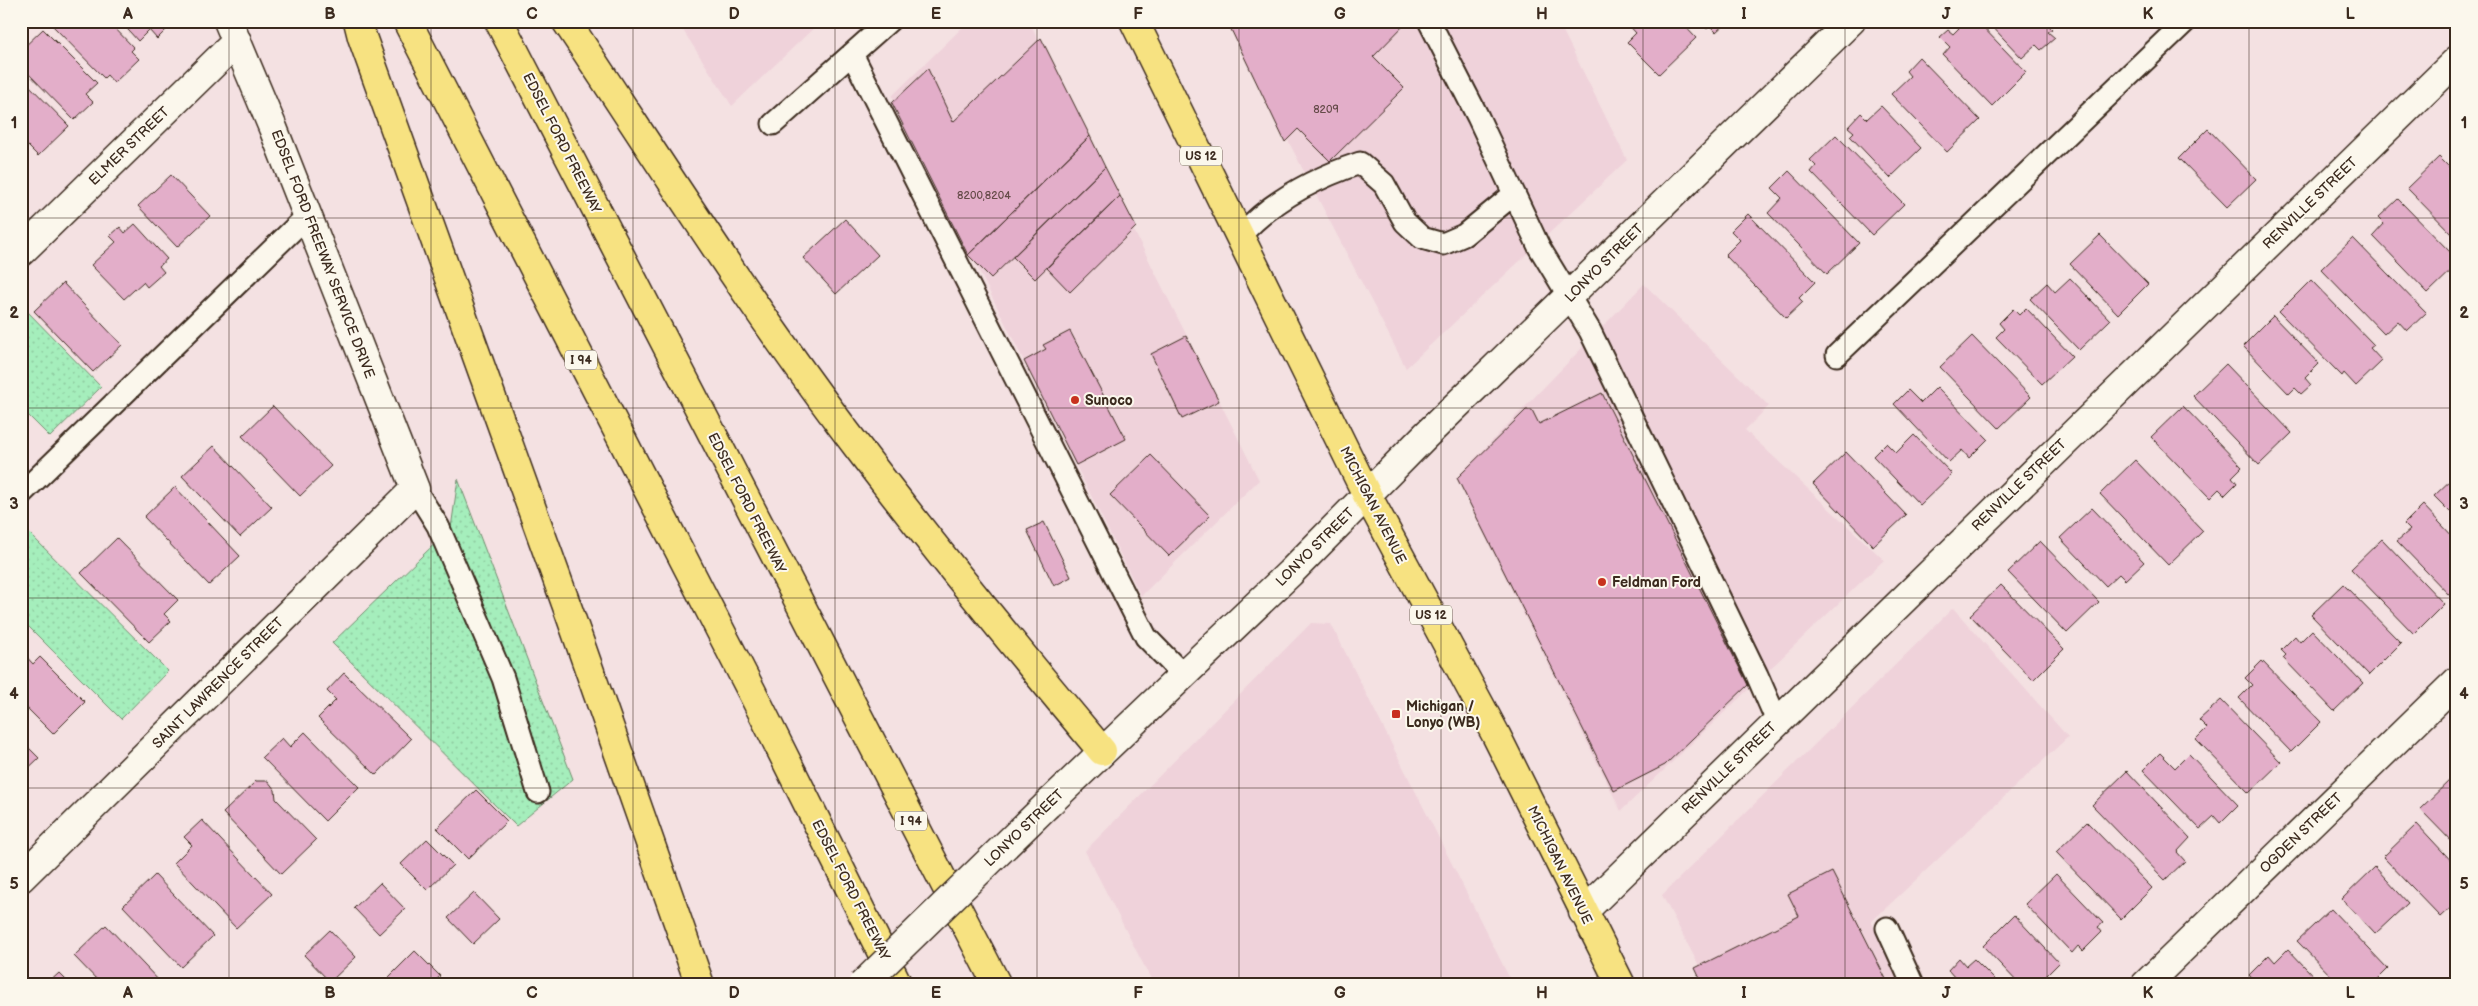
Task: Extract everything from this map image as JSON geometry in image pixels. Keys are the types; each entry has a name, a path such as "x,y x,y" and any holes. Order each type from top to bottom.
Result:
{"main road":[{"path":"358,21 362,37 569,612 700,985"},
{"name":"EDSEL FORD FREEWAY","path":"407,21 755,698 898,985"},
{"name":"EDSEL FORD FREEWAY","path":"499,21 997,985"},
{"path":"566,21 745,292 859,449 1102,751"},
{"name":"MICHIGAN AVENUE","path":"1134,21 1367,495 1496,735 1621,985"}],"street":[{"name":"LONYO STREET","path":"862,985 1102,751 1183,675 1431,430 1851,21"},
{"name":"EDSEL FORD FREEWAY SERVICE DRIVE","path":"232,31 308,215 415,489"},
{"name":"ELMER STREET","path":"21,252 232,31"},
{"name":"RENVILLE STREET","path":"1583,912 2457,60"},
{"name":"SAINT LAWRENCE STREET","path":"21,878 415,489"},
{"name":"OGDEN STREET","path":"2145,985 2457,682"}],"lane":[{"path":"773,124 889,21"},
{"path":"1429,21 1539,247 1590,331 1753,667 1777,721"},
{"path":"1838,355 2186,21"},
{"path":"852,54 1146,637 1183,675"},
{"path":"1240,236 1263,212 1299,189 1329,173 1360,163 1384,184 1405,222 1422,238 1443,244 1464,235 1514,194"},
{"path":"21,494 308,215"},
{"path":"415,489 438,526 503,678 538,792"},
{"path":"1887,928 1913,985"}],"shaded area":[{"path":"677,21 821,21 732,106"},
{"path":"969,21 1029,21 1259,480 1141,596 892,96"},
{"path":"1226,21 1558,21 1627,160 1406,368"},
{"path":"1644,284 1769,406 1745,430 1884,560 1621,811 1456,478"},
{"path":"1953,608 2068,737 1871,922 1902,985 1709,985 1662,895"},
{"path":"1311,623 1331,624 1513,985 1154,985 1085,851"}],"green space":[{"path":"25,309 101,387 50,437 21,408 21,313"},
{"path":"458,479 573,779 516,826 332,643 451,528"},
{"path":"21,525 168,671 121,719 21,619"}],"building":[{"path":"55,21 108,21 134,48 131,51 139,59 114,83 107,75 104,78 51,24"},
{"path":"120,21 175,21 157,39 149,30 138,41"},
{"path":"1227,21 1408,21 1373,57 1404,88 1330,161 1298,129 1285,142"},
{"path":"1625,21 1680,21 1696,38 1659,74 1627,42 1636,33"},
{"path":"1699,21 1728,21 1716,32 1710,26 1707,29"},
{"path":"1977,21 2026,72 1992,106 1943,55 1950,47 1940,37 1948,30 1953,34 1965,22 1971,27"},
{"path":"1987,21 2044,21 2052,29 2048,32 2055,38 2041,50 2036,45 2022,58"},
{"path":"43,29 97,83 85,94 93,102 74,120 21,66 21,50"},
{"path":"1041,38 1090,136 968,255 892,103 928,69 953,122"},
{"path":"1919,57 1980,120 1947,152 1891,94 1910,76 1906,71"},
{"path":"21,77 69,126 38,156 21,139"},
{"path":"1881,106 1921,148 1890,178 1850,136 1854,132 1848,127 1861,113 1867,119"},
{"path":"2208,129 2256,179 2227,207 2179,158"},
{"path":"1836,135 1904,204 1872,235 1811,172 1816,166 1810,160"},
{"path":"1090,136 1105,167 991,278 968,255"},
{"path":"2439,157 2457,175 2457,239 2407,188"},
{"path":"1105,167 1120,196 1035,279 1013,257"},
{"path":"1789,171 1859,243 1827,274 1768,213 1782,198 1772,188"},
{"path":"171,175 210,216 177,247 138,206"},
{"path":"1120,196 1136,227 1070,292 1047,268"},
{"path":"2398,199 2457,259 2457,265 2428,293 2373,236 2384,224 2378,218"},
{"path":"1748,214 1815,282 1799,298 1803,302 1786,318 1725,255 1740,240 1731,231"},
{"path":"845,219 878,255 836,294 803,258"},
{"path":"135,224 167,259 159,266 164,272 147,287 143,282 124,299 91,265 116,242 110,236 120,227 125,233"},
{"path":"2100,235 2148,284 2118,314 2070,264"},
{"path":"2353,238 2426,313 2407,331 2398,321 2384,334 2321,269"},
{"path":"2070,278 2110,320 2079,350 2030,299 2047,283 2055,292"},
{"path":"2311,280 2374,345 2370,348 2382,361 2356,386 2344,373 2342,376 2279,312"},
{"path":"63,283 122,345 93,372 34,311"},
{"path":"2026,308 2072,356 2042,384 1996,337 2004,329 1999,323 2013,309 2019,315"},
{"path":"2273,316 2319,364 2305,378 2311,385 2301,394 2295,388 2289,394 2243,346"},
{"name":"Sunoco","path":"1070,331 1126,439 1076,465 1024,361 1046,349 1043,345"},
{"path":"1186,336 1219,401 1182,419 1151,354"},
{"path":"1972,336 2031,397 1999,428 1940,367"},
{"path":"2226,364 2292,433 2259,465 2193,396"},
{"path":"1937,387 1988,439 1969,458 1962,450 1949,462 1894,404 1908,390 1921,403"},
{"name":"Feldman Ford","path":"1602,393 1748,685 1665,765 1614,791 1457,478 1526,410 1532,410 1539,424"},
{"path":"273,406 331,466 300,496 242,436"},
{"path":"2183,406 2242,467 2232,477 2237,483 2225,495 2219,489 2210,498 2151,437"},
{"path":"1914,435 1952,474 1920,505 1873,456 1886,443 1896,453"},
{"path":"214,446 272,507 240,537 182,476"},
{"path":"1846,452 1906,515 1873,546 1813,484"},
{"path":"1151,455 1210,516 1169,556 1110,495"},
{"path":"2135,460 2203,531 2168,565 2100,494"},
{"path":"2457,474 2457,519 2434,496"},
{"path":"175,487 240,556 209,585 144,517"},
{"path":"2423,505 2457,541 2457,591 2451,597 2397,541 2410,530 2404,524"},
{"path":"2092,508 2144,562 2125,580 2119,574 2106,586 2060,538"},
{"path":"1044,522 1071,577 1054,586 1027,530"},
{"path":"117,538 178,600 164,614 171,621 149,642 81,573"},
{"path":"2382,539 2444,604 2414,634 2351,569"},
{"path":"2040,541 2099,602 2067,633 2008,572"},
{"path":"2343,584 2401,643 2369,675 2311,615"},
{"path":"2001,585 2064,649 2033,680 1970,615"},
{"path":"2312,630 2363,683 2334,711 2283,658 2286,655 2281,650 2295,636 2300,642"},
{"path":"23,653 33,664 40,657 85,702 53,734 21,702 21,655"},
{"path":"2262,661 2321,722 2291,752 2239,698 2252,685 2245,678"},
{"path":"344,673 411,739 376,775 318,718 336,700 327,691"},
{"path":"2221,700 2281,762 2249,793 2196,739 2207,728 2199,720"},
{"path":"305,732 359,787 325,821 262,757 282,738 290,747"},
{"path":"21,740 39,758 21,775"},
{"path":"2160,753 2175,768 2189,754 2238,805 2220,823 2214,816 2200,829 2143,770"},
{"path":"2127,771 2190,838 2177,852 2185,861 2165,880 2092,805"},
{"path":"2452,778 2457,782 2457,847 2420,809"},
{"path":"256,781 268,781 275,790 276,799 316,840 281,874 223,813"},
{"path":"476,790 507,821 468,859 437,828"},
{"path":"202,820 272,894 236,928 174,863 192,845 184,837"},
{"path":"2087,822 2152,888 2121,919 2056,852"},
{"path":"2417,824 2457,867 2457,902 2441,917 2383,857"},
{"path":"427,839 453,865 427,890 401,864"},
{"path":"2375,867 2408,903 2375,934 2342,899"},
{"path":"1832,872 1889,985 1703,985 1695,968 1799,916 1788,894"},
{"path":"2056,874 2103,923 2098,927 2102,932 2083,951 2078,946 2072,953 2025,904"},
{"path":"155,875 213,936 181,967 123,906"},
{"path":"380,883 405,909 379,934 354,908"},
{"path":"474,893 499,919 473,944 448,918"},
{"path":"2331,909 2388,969 2372,985 2340,985 2297,941"},
{"path":"2014,915 2059,963 2037,985 2020,985 1983,946"},
{"path":"106,925 163,985 102,985 74,956"},
{"path":"330,930 356,957 330,982 304,955"},
{"path":"2288,949 2322,985 2259,985 2249,975 2269,955 2275,962"},
{"path":"415,951 440,976 431,985 391,985 386,980"},
{"path":"1959,958 1966,966 1974,959 2000,985 1947,985 1955,978 1948,970"},
{"path":"59,973 71,985 46,985"}],"place":[{"name":"Sunoco","path":"1075,400"},
{"name":"Feldman Ford","path":"1602,582"},
{"name":"Michigan / Lonyo (WB)","path":"1396,714"}]}
